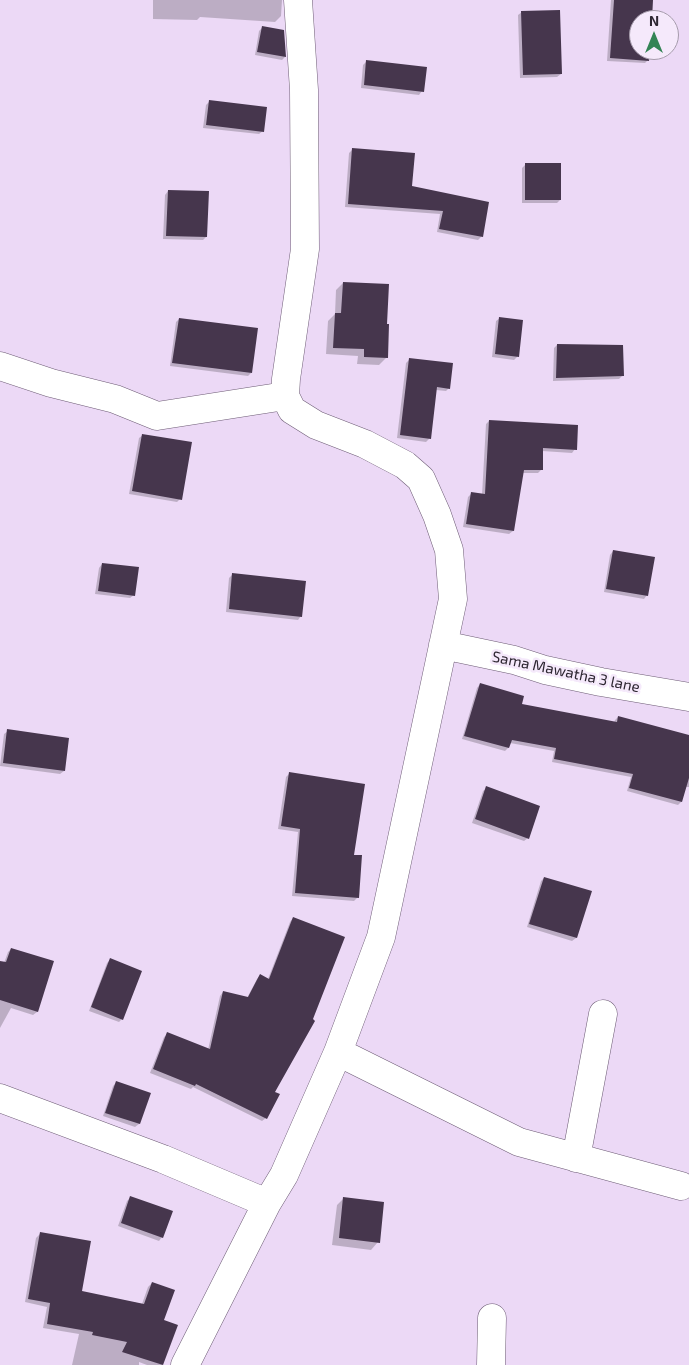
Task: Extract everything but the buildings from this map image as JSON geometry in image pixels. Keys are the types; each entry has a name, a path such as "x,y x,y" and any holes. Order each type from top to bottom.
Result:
{"street":[{"path":"185,1365 267,1203 284,1175 338,1052 381,937 453,599 449,550 437,515 421,479 405,465 365,444 316,425 292,410 285,396 305,249 304,90 298,0"},
{"path":"0,366 115,399 157,416 285,396"},
{"name":"Sama Mawatha 3 lane","path":"444,645 601,682 689,697"},
{"path":"576,1158 603,1014"},
{"path":"338,1052 519,1142 681,1186"},
{"path":"0,1098 163,1159 267,1203"},
{"path":"492,1318 492,1365"}]}
